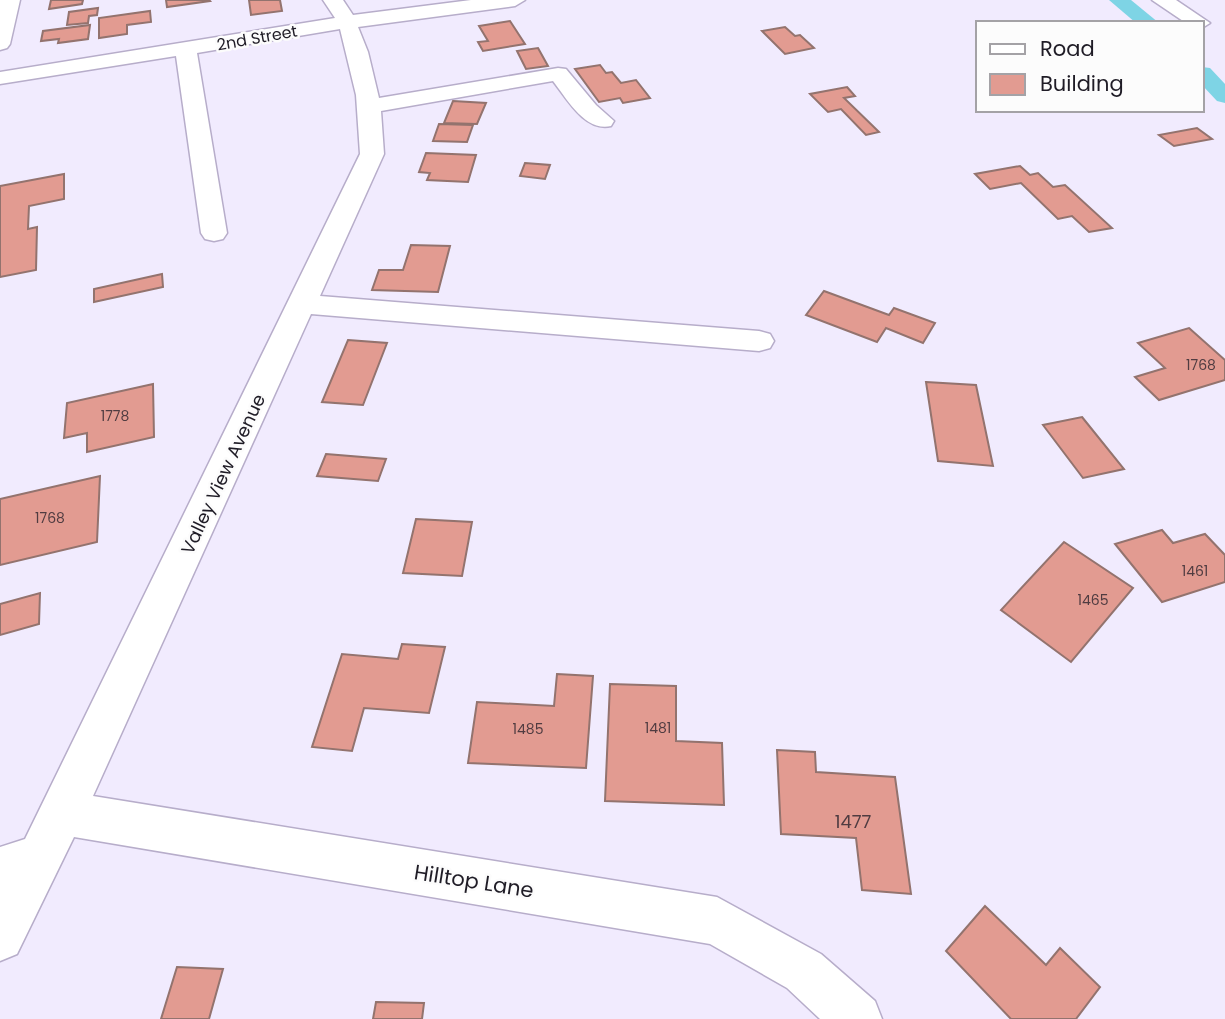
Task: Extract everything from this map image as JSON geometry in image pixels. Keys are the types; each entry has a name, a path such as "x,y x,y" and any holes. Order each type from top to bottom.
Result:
{"street":[{"path":"0,44 9,0"},
{"name":"2nd Street","path":"0,78 186,50 341,11 515,0"},
{"path":"1162,0 1197,21"},
{"name":"Valley View Avenue","path":"0,937 20,863 62,813 372,154 369,106 341,11"},
{"path":"186,50 214,233"},
{"path":"369,106 558,74 588,110 603,121"},
{"path":"303,304 759,341"},
{"name":"Hilltop Lane","path":"62,813 717,921 804,971 857,1019"}],"building":[{"path":"51,0 83,0 82,4 49,9"},
{"path":"166,0 209,0 210,1 167,7"},
{"path":"249,0 280,0 282,11 251,15"},
{"path":"98,8 97,15 89,16 88,23 67,25 69,12"},
{"path":"150,11 151,22 127,25 127,34 99,38 99,18"},
{"path":"510,21 525,44 483,51 478,42 488,41 479,26"},
{"path":"90,25 88,39 58,43 59,39 41,41 43,31"},
{"path":"785,27 795,36 800,35 814,48 785,54 762,31"},
{"path":"538,48 548,66 526,69 517,51"},
{"path":"600,65 606,73 612,72 621,83 636,80 650,98 623,103 620,98 599,102 575,69"},
{"path":"847,87 855,96 844,98 879,132 866,135 841,109 828,112 810,94"},
{"path":"453,101 486,103 477,124 444,123"},
{"path":"439,124 473,125 467,142 433,141"},
{"path":"1197,128 1212,139 1174,146 1159,135"},
{"path":"426,153 476,155 468,182 427,180 430,173 419,172"},
{"path":"525,163 550,165 545,179 520,176"},
{"path":"1020,166 1030,175 1038,173 1053,187 1065,185 1112,228 1089,232 1072,216 1058,219 1021,183 990,189 975,174"},
{"path":"64,174 64,199 29,206 28,229 37,227 36,270 0,277 0,186"},
{"path":"411,245 450,246 438,292 372,290 379,270 403,270"},
{"path":"162,274 163,287 94,302 94,289"},
{"path":"824,291 889,315 894,308 935,323 923,343 886,328 877,342 806,315"},
{"path":"1189,328 1225,360 1225,380 1159,400 1135,377 1165,368 1138,343"},
{"path":"348,340 387,343 363,405 322,402"},
{"path":"926,382 976,385 993,466 938,461"},
{"path":"153,384 154,437 87,452 87,433 64,438 67,403"},
{"path":"1082,417 1124,469 1083,478 1043,425"},
{"path":"326,454 386,459 378,481 317,476"},
{"path":"100,476 97,542 0,565 0,499"},
{"path":"416,519 472,522 462,576 403,573"},
{"path":"1162,530 1173,543 1205,534 1225,555 1225,582 1162,602 1115,544"},
{"path":"1064,542 1133,588 1071,662 1001,610"},
{"path":"40,593 39,624 0,635 0,604"},
{"path":"402,644 445,647 429,713 364,708 352,751 312,747 342,654 398,659"},
{"path":"557,674 593,676 586,768 468,763 477,702 554,706"},
{"path":"610,684 676,686 676,741 722,743 724,805 605,801"},
{"path":"777,750 815,752 816,772 895,777 911,894 862,890 856,838 781,834"},
{"path":"985,906 1046,965 1060,948 1100,987 1076,1019 1011,1019 946,951"},
{"path":"177,967 223,969 209,1019 161,1019"},
{"path":"376,1002 424,1003 422,1019 373,1019"}],"waterway":[{"path":"1119,0 1146,21"},
{"path":"1204,75 1225,96"}]}
